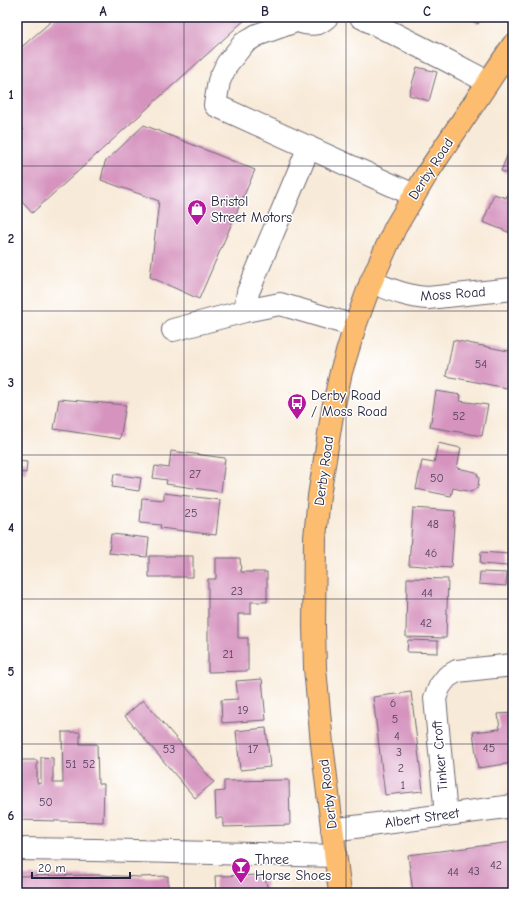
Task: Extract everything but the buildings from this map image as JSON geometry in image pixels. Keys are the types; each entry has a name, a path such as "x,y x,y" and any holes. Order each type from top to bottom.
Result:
{"main road":[{"name":"Derby Road","path":"340,893 322,744 314,626 315,538 319,496 333,409 341,372 355,326 371,282 395,228 428,172 513,45"}],"street":[{"path":"326,17 319,23 308,23 294,19 257,35 244,43 227,64 218,81 215,105 414,194"},
{"path":"362,17 488,82"},
{"path":"245,311 248,292 309,147"},
{"name":"Moss Road","path":"371,282 400,294 417,298 513,289"},
{"path":"173,330 245,311 280,304 355,326"},
{"name":"Tinker Croft","path":"446,814 435,698 440,686 447,677 457,671 513,665"},
{"name":"Albert Street","path":"332,830 513,806"},
{"path":"17,849 335,856"}],"place":[{"name":"Bristol Street Motors","path":"197,226"},
{"name":"Derby Road / Moss Road","path":"297,420"},
{"name":"Three Horse Shoes","path":"241,884"}]}
